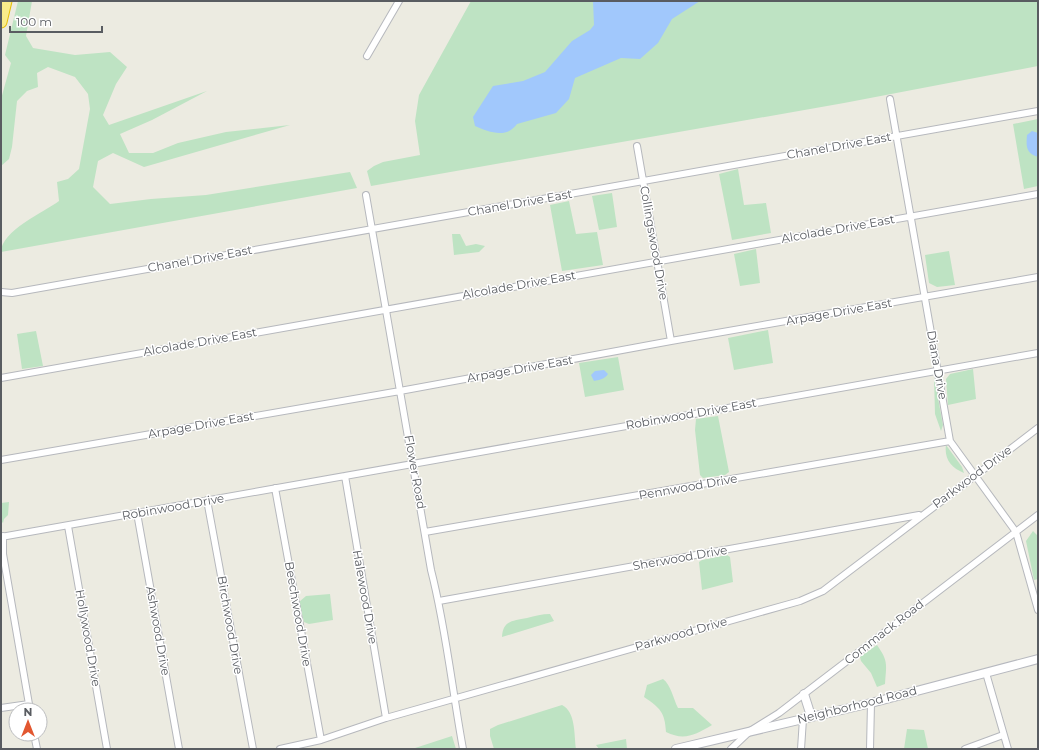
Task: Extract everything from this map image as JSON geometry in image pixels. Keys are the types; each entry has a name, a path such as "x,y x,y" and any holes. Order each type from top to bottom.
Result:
{"highway":[{"path":"1,22 6,1"}],"main road":[{"name":"Neighborhood Road","path":"676,749 871,703 1038,659"},
{"path":"804,694 811,716"}],"street":[{"path":"367,56 399,1"},
{"name":"Diana Drive","path":"890,99 950,441 1016,532 1038,610"},
{"name":"Chanel Drive East","path":"1,292 12,293 1038,111"},
{"name":"Collingswood Drive","path":"637,146 671,341"},
{"name":"Alcolade Drive East","path":"1,378 1038,194"},
{"name":"Flower Road","path":"366,195 431,570 439,602 453,699 463,749"},
{"name":"Arpage Drive East","path":"1,460 400,391 671,341 926,298 1038,277"},
{"name":"Robinwood Drive East","path":"345,476 1038,353"},
{"name":"Parkwood Drive","path":"280,749 321,740 386,718 800,601 823,591 920,515 1038,428"},
{"name":"Pennwood Drive","path":"425,532 950,441"},
{"name":"Robinwood Drive","path":"2,536 68,526 345,476"},
{"name":"Halewood Drive","path":"345,476 386,718"},
{"name":"Beechwood Drive","path":"275,488 321,740"},
{"name":"Birchwood Drive","path":"207,500 253,749"},
{"name":"Ashwood Drive","path":"137,513 179,749"},
{"name":"Sherwood Drive","path":"439,602 920,515"},
{"name":"Commack Road","path":"733,748 750,731 804,694 1038,515"},
{"name":"Hollywood Drive","path":"68,526 107,749"},
{"path":"2,536 3,554 28,702"},
{"path":"986,673 1008,749"},
{"path":"870,749 871,703"},
{"path":"801,749 803,719"},
{"path":"965,749 1003,735"}],"green space":[{"path":"18,1 32,1 26,36 33,48 75,55 110,52 127,67 116,84 103,115 109,125 207,91 152,120 120,134 129,153 153,153 178,143 226,132 290,125 144,167 113,153 98,161 93,187 110,204 206,195 350,172 357,188 1,252 3,244 15,230 59,201 57,182 68,179 79,169 90,109 88,94 75,77 48,67 37,73 38,87 27,91 17,101 12,147 9,159 1,166 1,99 11,63 5,55"},
{"path":"471,1 1038,1 1038,66 844,103 371,186 367,171 374,166 383,162 420,155 415,121 419,95"},
{"path":"1038,119 1038,186 1024,189 1013,124"},
{"path":"738,169 744,205 766,203 771,233 732,240 719,174"},
{"path":"612,193 617,227 599,230 592,196"},
{"path":"569,201 576,234 597,232 603,265 562,271 550,205"},
{"path":"452,234 460,234 466,246 476,244 485,246 479,252 454,255"},
{"path":"756,249 760,283 740,286 734,254"},
{"path":"949,251 955,285 937,287 929,283 925,255"},
{"path":"768,330 773,363 734,370 728,338"},
{"path":"36,331 43,366 22,369 17,334"},
{"path":"618,357 624,390 585,397 579,363"},
{"path":"973,369 976,399 948,405 946,379 950,374"},
{"path":"934,377 943,425 941,431 935,414"},
{"path":"718,416 729,472 725,475 703,478 700,475 695,430 696,419"},
{"path":"946,445 962,467 964,473 952,466 947,459"},
{"path":"9,502 8,515 4,519 3,523 1,521 1,503"},
{"path":"1033,531 1038,536 1038,579 1034,580 1026,541"},
{"path":"727,555 730,557 733,582 702,590 699,562 702,560"},
{"path":"330,594 333,620 309,624 304,622 299,602 306,596"},
{"path":"550,614 554,621 502,637 504,627 510,622 538,615"},
{"path":"877,645 885,660 886,668 885,684 877,687 871,673 861,661 860,657"},
{"path":"663,679 670,688 678,708 693,708 712,725 689,736 672,735 666,732 661,711 644,697 647,685"},
{"path":"562,705 567,708 574,724 576,749 494,749 490,736 490,729 498,725"},
{"path":"907,729 924,730 928,749 904,749"},
{"path":"452,736 456,749 412,749"},
{"path":"626,739 627,749 599,749 596,745"}],"water":[{"path":"593,1 700,1 672,19 658,43 640,59 621,58 575,78 569,99 556,113 517,124 513,129 503,133 492,132 475,126 473,117 493,86 523,81 545,72 572,41 590,30 594,25"},
{"path":"1032,131 1038,133 1038,157 1031,154 1027,146 1027,135"},
{"path":"604,370 608,374 607,376 594,381 591,375 595,371"}]}
